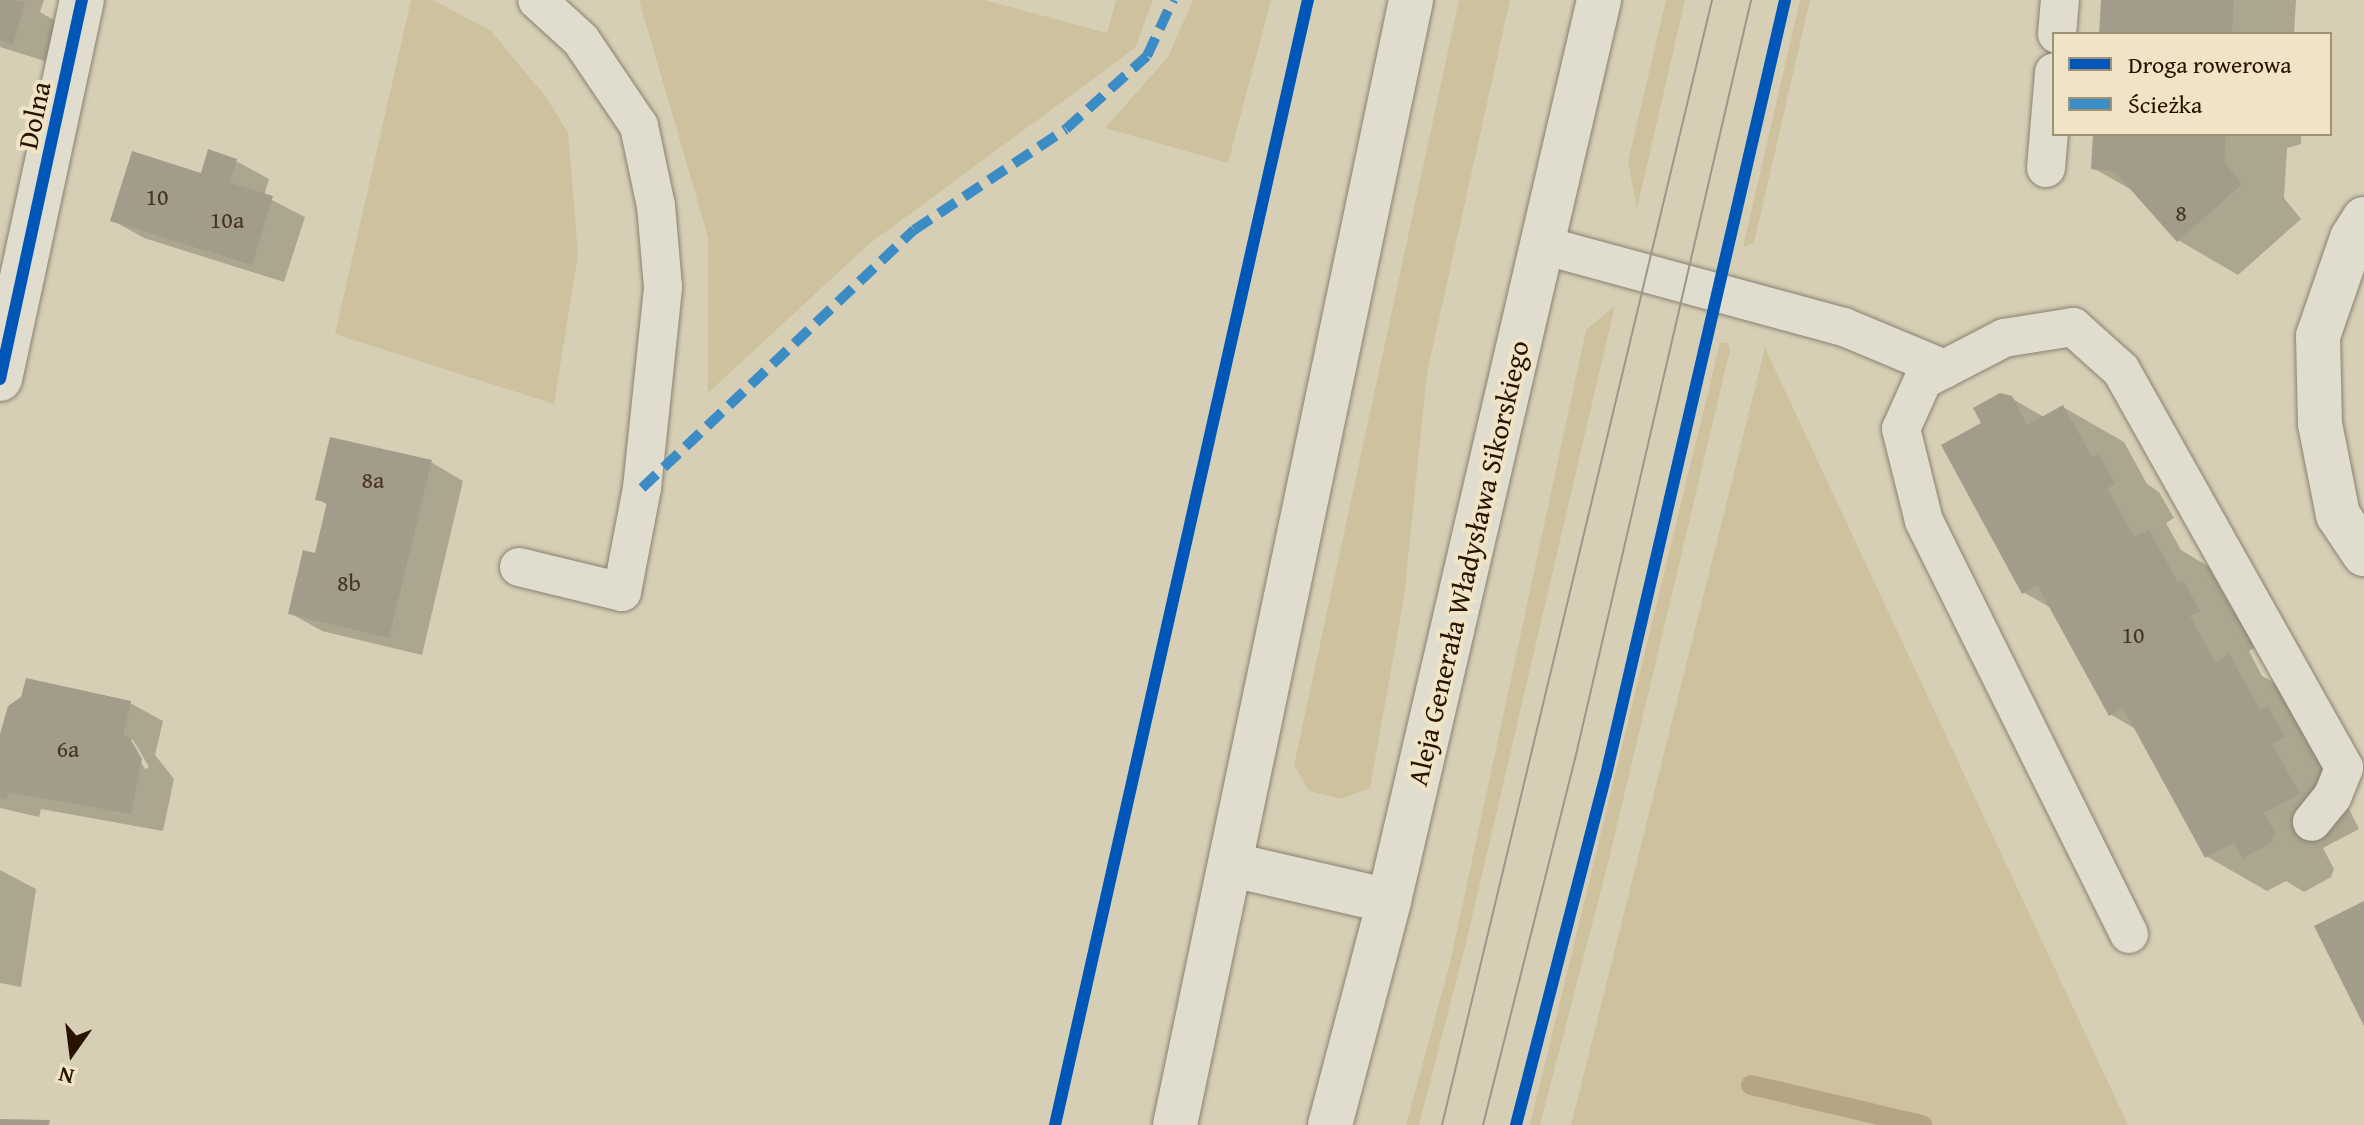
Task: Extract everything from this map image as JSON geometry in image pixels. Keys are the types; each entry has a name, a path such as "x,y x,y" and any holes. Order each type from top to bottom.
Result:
{"main road":[{"name":"Dolna","path":"0,379 82,0"},
{"path":"1175,1125 1233,865 1411,0"},
{"name":"Aleja Generała Władysława Sikorskiego","path":"1330,1125 1389,901 1599,0"},
{"path":"2364,219 2352,238 2318,336 2320,424 2338,515 2364,554"},
{"path":"1233,865 1389,901"}],"lane":[{"path":"519,567 622,592 642,488 663,287 656,206 639,126 581,40 537,0"},
{"path":"2057,32 2060,0"},
{"path":"2046,168 2052,96"},
{"path":"1542,245 1844,327 1945,369"},
{"path":"2129,934 1924,521 1901,429 1923,380 2004,338 2073,327 2121,370 2344,768 2332,797 2312,822"}],"shaded area":[{"path":"411,0 433,0 491,31 546,97 568,133 578,255 554,404 335,334"},
{"path":"639,0 984,0 1107,33 1116,0 1153,0 1135,48 869,244 708,393 708,237"},
{"path":"1193,0 1271,0 1228,163 1105,128 1168,57"},
{"path":"1459,0 1510,0 1427,373 1404,598 1370,788 1341,799 1309,791 1294,765"},
{"path":"1666,0 1685,0 1637,209 1628,162"},
{"path":"1800,0 1810,0 1754,243 1743,247"},
{"path":"1615,305 1467,939 1419,1125 1406,1125 1450,963 1586,330"},
{"path":"1720,343 1728,343 1730,350 1607,867 1540,1125 1530,1125"},
{"path":"1765,348 2128,1125 1571,1125"}],"building":[{"path":"0,0 25,1 13,44 0,40"},
{"path":"2101,0 2234,0 2232,32 2099,32"},
{"path":"2093,136 2226,136 2224,162 2242,184 2177,242 2115,172 2091,169"},
{"path":"208,149 237,159 230,183 273,196 252,265 110,221 132,151 201,173"},
{"path":"2000,393 2012,396 2027,425 2063,405 2092,457 2099,454 2115,484 2107,488 2134,537 2149,530 2178,582 2183,580 2200,611 2190,616 2215,662 2229,654 2260,710 2268,706 2285,737 2272,744 2300,794 2264,813 2275,833 2271,843 2243,858 2234,842 2205,858 2123,708 2109,716 2037,585 2022,594 1941,445 1981,423 1973,408"},
{"path":"330,437 432,460 389,638 288,614 303,550 315,553 327,502 315,500"},
{"path":"26,678 131,701 123,736 130,738 142,759 131,814 8,792 7,800 0,798 0,734 8,706 21,697"},
{"path":"2364,901 2364,1026 2314,926"},
{"path":"0,1119 50,1120 49,1125 0,1125"}],"waterway":[{"path":"1751,1085 1922,1125"}],"tram line":[{"path":"1442,1125 1712,0"},
{"path":"1483,1125 1575,759 1751,0"}],"marked path":[{"path":"642,488 914,230 1066,129 1147,56 1173,0"}],"cycle path":[{"path":"0,379 82,0"},
{"path":"1055,1125 1308,0"},
{"path":"1516,1125 1606,775 1785,0"}]}
